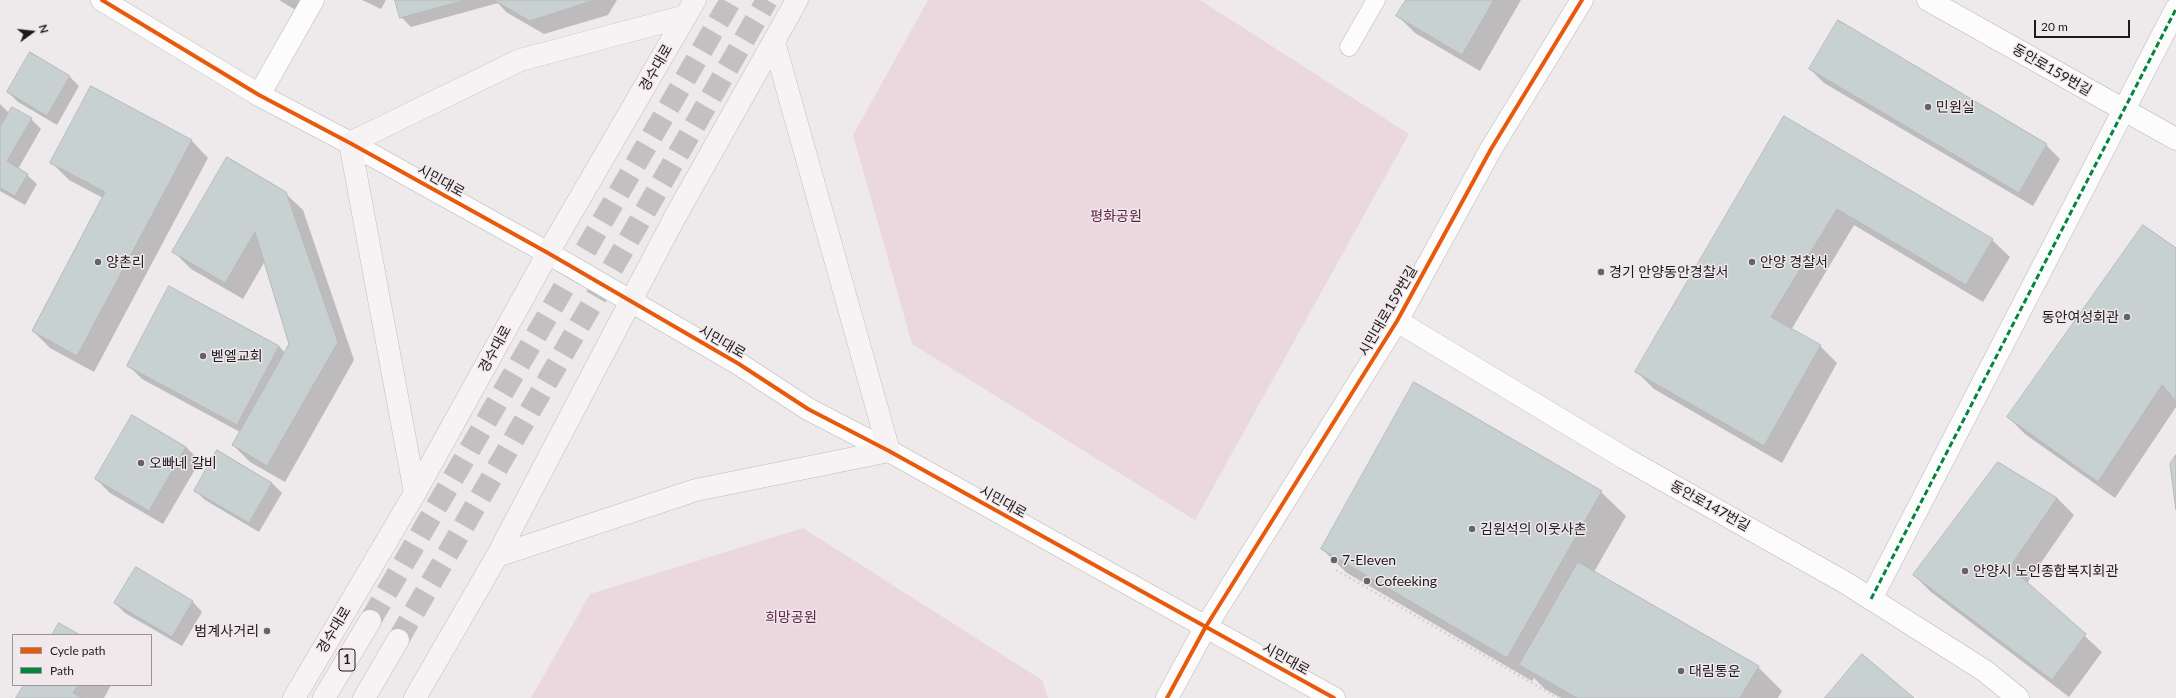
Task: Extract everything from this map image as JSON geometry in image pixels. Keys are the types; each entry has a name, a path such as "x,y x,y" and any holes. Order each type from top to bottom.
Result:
{"main road":[{"path":"415,698 496,556 675,217 797,0"},
{"path":"415,493 350,143 520,60 691,8"},
{"name":"경수대로","path":"294,698 415,493 548,253 691,8"},
{"path":"496,556 696,490 889,451 774,42"},
{"name":"경수대로","path":"324,698 370,621"},
{"name":"1","path":"364,698 398,640"}],"street":[{"name":"시민대로","path":"102,0 259,95 350,143 548,253 739,364 808,409 889,451 1205,628 1334,698"},
{"path":"259,95 313,0"},
{"name":"시민대로159번길","path":"1166,698 1205,628 1397,321 1492,149 1582,0"},
{"name":"동안로159번길","path":"1928,0 2176,139"},
{"path":"1871,599 2176,9"},
{"name":"동안로147번길","path":"1397,321 1626,459 1846,583 1985,671 2018,698"}],"lane":[{"path":"1349,47 1376,0"}],"path":[{"path":"1336,570 1558,698"}],"green space":[{"name":"평화공원","path":"928,0 1200,0 1409,134 1195,520 912,344 853,135"},
{"name":"희망공원","path":"803,528 1042,680 1048,698 531,698 590,594"}],"building":[{"path":"395,0 466,0 400,18"},
{"path":"494,0 595,0 530,21"},
{"path":"1406,0 1494,0 1462,55 1396,16"},
{"name":"민원실","path":"1838,20 2047,144 2019,193 1809,69"},
{"path":"30,52 70,76 47,116 7,92"},
{"name":"양촌리","path":"91,86 192,140 77,356 32,331 105,192 50,163"},
{"path":"12,107 32,118 7,161 28,174 15,196 0,188 0,127"},
{"name":"안양 경찰서","path":"1784,116 1993,239 1966,285 1837,209 1771,317 1821,345 1764,446 1635,372"},
{"path":"227,157 286,192 338,342 267,466 232,445 289,344 255,232 225,283 172,252"},
{"name":"동안여성회관","path":"2143,225 2176,248 2176,401 2162,385 2098,482 2007,417"},
{"name":"벧엘교회","path":"169,286 279,346 237,425 127,366"},
{"path":"1414,382 1602,491 1507,658 1321,549"},
{"name":"오빠네 갈비","path":"132,415 186,447 149,511 95,479"},
{"path":"217,450 272,483 249,523 194,491"},
{"path":"2176,455 2176,510 2170,464"},
{"name":"안양시 노인종합복지회관","path":"1998,462 2057,498 2010,567 2086,634 2052,680 1913,575"},
{"path":"1578,562 1759,666 1740,698 1577,698 1519,665"},
{"path":"136,567 193,601 172,637 114,603"},
{"path":"59,623 78,634 53,634"},
{"path":"1862,654 1914,698 1825,698"},
{"path":"23,686 77,686 73,693 82,698 16,698"}],"tunnel":[{"path":"370,621 731,0"},
{"path":"398,640 767,0"}],"marked path":[{"path":"1871,599 2176,9"}],"cycle path":[{"path":"102,0 259,95 350,143 548,253 739,364 808,409 889,451 1334,698"},
{"path":"1167,698 1205,628 1397,321 1491,149 1582,0"}],"place":[{"name":"민원실","path":"1928,107"},
{"name":"양촌리","path":"98,262"},
{"name":"안양 경찰서","path":"1752,262"},
{"name":"경기 안양동안경찰서","path":"1601,272"},
{"name":"동안여성회관","path":"2127,317"},
{"name":"벧엘교회","path":"203,356"},
{"name":"오빠네 갈비","path":"141,463"},
{"name":"김원석의 이웃사촌","path":"1472,529"},
{"name":"7-Eleven","path":"1334,560"},
{"name":"안양시 노인종합복지회관","path":"1965,571"},
{"name":"Cofeeking","path":"1367,581"},
{"name":"범계사거리","path":"267,631"},
{"name":"대림통운","path":"1681,671"}]}
